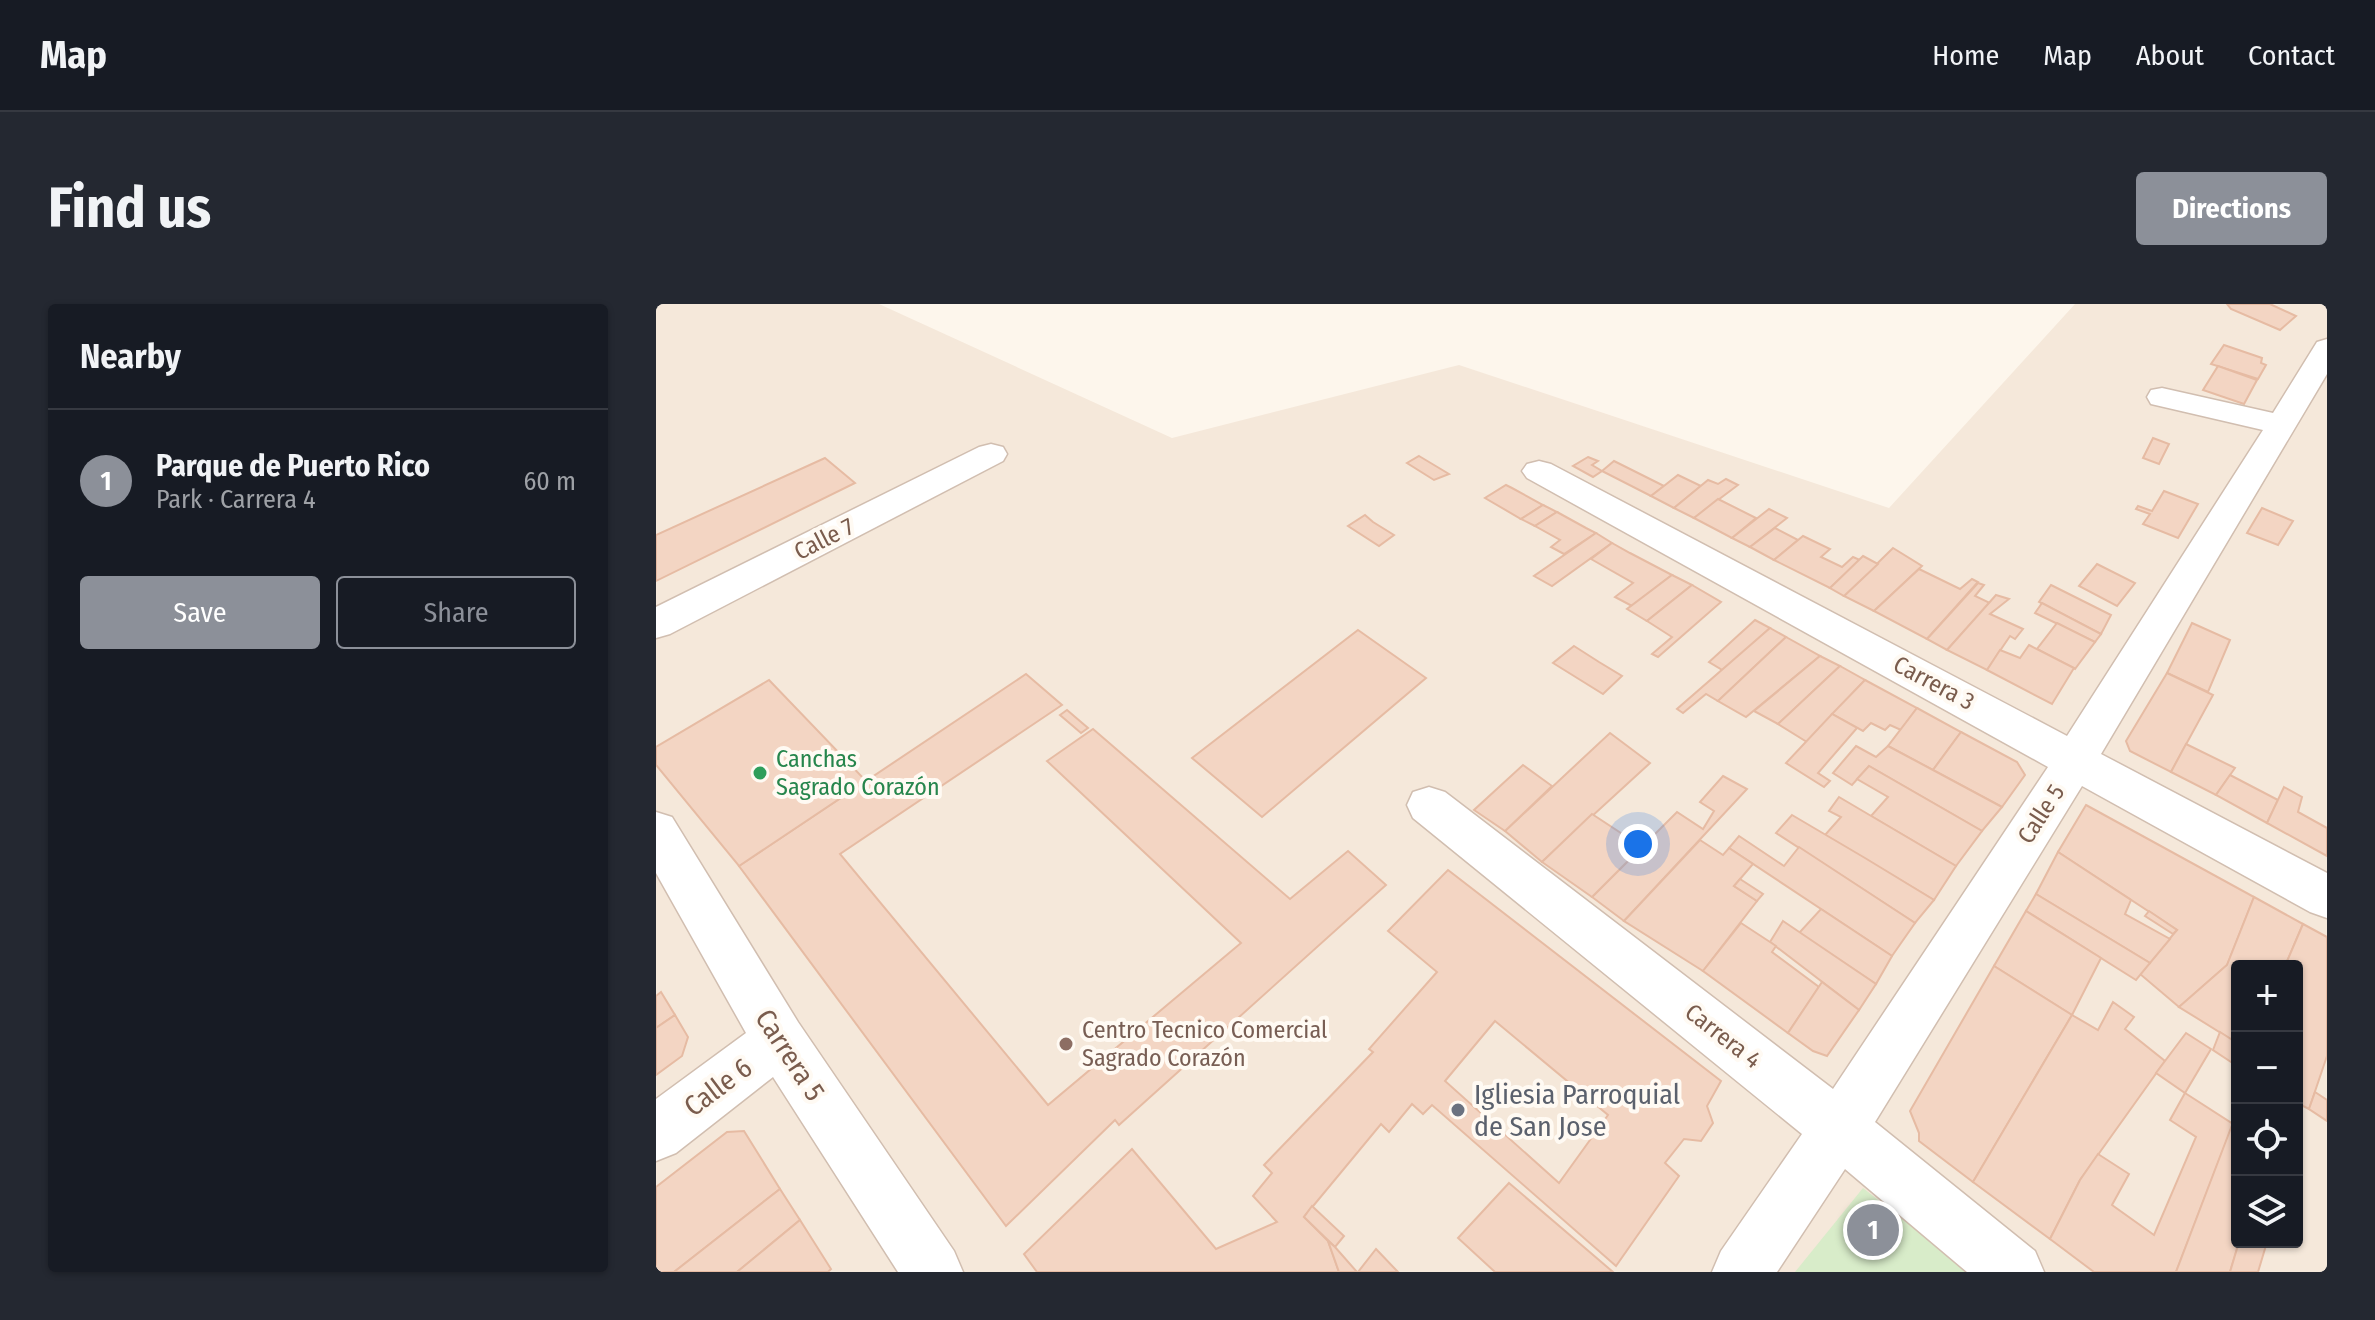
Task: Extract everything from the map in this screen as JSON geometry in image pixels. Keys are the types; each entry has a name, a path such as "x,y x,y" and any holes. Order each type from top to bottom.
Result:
{"street":[{"name":"Calle 5","path":"1742,1272 1840,1129 2076,759 2283,425 2327,348"},
{"path":"2162,397 2283,425"},
{"name":"Calle 7","path":"656,624 991,454"},
{"name":"Carrera 3","path":"1539,471 2327,897"},
{"name":"Carrera 4","path":"1429,805 1840,1129 2014,1272"},
{"name":"Carrera 5","path":"656,831 779,1040 933,1272"},
{"name":"Calle 6","path":"656,1133 779,1040"}],"shaded area":[{"path":"656,304 879,304 1172,438 1459,365 1889,508 2075,304 2327,304 2327,1272 656,1272"}],"green space":[{"path":"1863,1188 1970,1272 1795,1272"}],"building":[{"path":"2227,304 2270,304 2296,316 2280,330 2231,309"},
{"path":"2224,345 2262,358 2261,363 2266,365 2258,379 2211,364"},
{"path":"2218,366 2257,380 2244,404 2203,390"},
{"path":"2153,438 2169,444 2159,464 2143,458"},
{"path":"1419,456 1449,474 1434,480 1407,463"},
{"path":"1588,457 1598,461 1592,465 1602,471 1593,477 1573,466"},
{"path":"825,458 855,483 656,581 656,535"},
{"path":"1614,461 1664,486 1651,496 1602,471"},
{"path":"1678,475 1701,486 1674,508 1651,496"},
{"path":"1726,479 1738,485 1694,518 1674,508 1708,480 1718,484"},
{"path":"1506,485 1543,505 1521,519 1485,498"},
{"path":"2164,491 2198,504 2178,538 2143,524 2150,514 2136,509 2138,506 2152,511"},
{"path":"1718,499 1756,518 1732,538 1694,518"},
{"path":"1543,505 1557,512 1535,526 1521,519"},
{"path":"2262,508 2293,521 2278,545 2247,533"},
{"path":"1769,509 1787,518 1750,547 1732,538"},
{"path":"1557,512 1596,533 1564,554 1551,547 1560,540 1535,526"},
{"path":"1365,515 1394,535 1379,546 1348,526"},
{"path":"1775,528 1798,540 1774,560 1750,547"},
{"path":"1596,533 1612,543 1552,586 1534,576"},
{"path":"1803,536 1830,549 1821,557 1842,567 1853,557 1860,560 1830,588 1774,560"},
{"path":"1612,543 1672,575 1632,606 1615,597 1633,583 1591,559"},
{"path":"1893,548 1922,566 1874,611 1844,596"},
{"path":"1863,556 1878,564 1844,596 1830,588"},
{"path":"2097,564 2135,583 2117,606 2079,586"},
{"path":"1919,569 1960,589 1972,579 1978,582 1927,639 1874,611"},
{"path":"1672,575 1692,585 1647,621 1627,609"},
{"path":"1978,583 1984,585 1975,596 1990,603 1947,650 1927,639"},
{"path":"1692,585 1721,602 1658,657 1652,654 1672,637 1647,621"},
{"path":"2051,585 2111,615 2101,634 2039,602"},
{"path":"1996,595 2009,599 1990,614 2023,629 2015,639 2010,636 1987,670 1947,650"},
{"path":"2042,603 2101,634 2095,642 2035,613"},
{"path":"1755,620 1770,628 1724,671 1709,662"},
{"path":"2057,623 2095,642 2075,669 2037,649"},
{"path":"2192,623 2230,640 2208,692 2167,673"},
{"path":"1770,628 1786,637 1718,701 1706,694 1683,713 1677,709"},
{"path":"1358,630 1426,678 1262,817 1192,758"},
{"path":"1786,637 1820,656 1746,717 1718,701"},
{"path":"2029,645 2074,668 2052,704 1987,670 2000,650 2020,658"},
{"path":"1574,646 1622,676 1603,694 1553,663"},
{"path":"1820,656 1840,666 1778,724 1754,711"},
{"path":"1840,666 1865,680 1807,742 1778,724"},
{"path":"2167,673 2213,695 2171,772 2130,751 2126,741"},
{"path":"1026,674 1062,705 840,854 1048,1105 1241,943 1047,761 1093,729 1290,899 1348,851 1386,885 1119,1125 1115,1120 1006,1226 739,866"},
{"name":"Canchas Sagrado Corazón","path":"769,680 866,781 739,866 656,765 656,747"},
{"path":"1865,680 1917,708 1901,730 1890,725 1885,730 1871,723 1863,731 1832,714"},
{"path":"1917,708 1961,732 1933,770 1888,746"},
{"path":"1067,710 1088,728 1081,733 1060,715"},
{"path":"1832,714 1857,728 1818,773 1830,781 1824,787 1786,763"},
{"path":"1961,732 2017,762 2025,775 2002,807 1933,770"},
{"path":"1610,733 1650,763 1542,862 1505,831"},
{"path":"2186,744 2235,768 2216,795 2171,772"},
{"path":"1856,746 1876,757 1888,746 2002,807 1982,831 1869,766 1852,785 1833,773"},
{"path":"1523,765 1552,786 1505,831 1474,810"},
{"path":"1869,766 1982,831 1956,866 1871,816 1888,797 1857,779"},
{"path":"2230,775 2278,800 2267,823 2216,795"},
{"path":"1723,776 1747,789 1624,921 1592,897 1677,812 1703,829 1714,811 1700,802"},
{"path":"2284,787 2302,797 2298,812 2327,828 2327,856 2267,823"},
{"path":"1839,797 1956,866 1934,900 1825,835 1841,817 1829,811"},
{"path":"2086,805 2254,897 2227,965 2179,1007 2140,974 2177,930 2058,852"},
{"path":"1592,814 1642,847 1592,897 1542,862"},
{"path":"1792,815 1934,900 1915,923 1776,833"},
{"path":"1739,836 1784,866 1799,847 1915,923 1892,956 1729,848"},
{"path":"1700,840 1723,855 1729,848 1753,864 1734,886 1757,901 1703,971 1624,921"},
{"path":"2058,852 2131,900 2125,914 2170,939 2150,963 2036,894"},
{"path":"1448,870 1721,1081 1707,1106 1713,1123 1701,1141 1684,1139 1665,1163 1679,1176 1616,1266 1432,1105 1423,1114 1412,1104 1389,1132 1381,1124 1304,1217 1328,1241 1339,1272 1037,1272 1024,1254 1132,1149 1216,1249 1277,1222 1253,1196 1272,1173 1264,1165 1373,1052 1369,1049 1437,972 1388,931","holes":["1495,1021 1608,1115 1559,1183 1445,1081"]},
{"path":"1740,879 1763,894 1757,901 1734,886"},
{"path":"2036,894 2150,963 2136,980 2026,911"},
{"path":"2254,897 2303,924 2288,960 2231,960 2231,1039 2179,1007 2227,965"},
{"path":"1821,909 1892,956 1876,984 1799,933"},
{"path":"2026,911 2101,958 2072,1015 1994,966"},
{"path":"2149,911 2177,930 2173,934 2145,916"},
{"path":"1783,921 1876,984 1859,1010 1770,942"},
{"path":"1741,923 1776,946 1772,952 1819,987 1788,1033 1703,971"},
{"path":"2303,924 2327,937 2327,1056 2309,1109 2303,1106 2303,960 2288,960"},
{"path":"1994,966 2072,1015 1973,1182 1919,1141 1910,1111"},
{"path":"1822,982 1859,1010 1827,1056 1813,1051 1788,1033"},
{"path":"661,992 675,1015 656,1028 656,996"},
{"path":"2113,1002 2134,1017 2125,1029 2165,1061 2080,1180 2050,1239 1973,1182 2072,1015 2098,1030"},
{"path":"675,1015 688,1037 682,1056 656,1075 656,1028"},
{"path":"2220,1032 2231,1039 2231,1062 2213,1050"},
{"path":"2186,1033 2211,1049 2185,1093 2156,1073"},
{"path":"2315,1092 2327,1100 2327,1121 2309,1109"},
{"path":"2185,1093 2231,1123 2176,1272 2094,1272 2050,1239 2080,1180 2098,1154 2129,1174 2112,1205 2154,1235 2196,1137 2170,1120"},
{"path":"2231,1128 2231,1248 2237,1248 2230,1272 2176,1272"},
{"path":"744,1131 780,1189 674,1272 656,1272 656,1187 727,1132"},
{"path":"1509,1183 1613,1272 1495,1272 1458,1238"},
{"path":"780,1189 800,1220 737,1272 674,1272"},
{"path":"1312,1206 1344,1236 1335,1247 1304,1217"},
{"path":"800,1220 831,1269 828,1272 737,1272"},
{"path":"1328,1241 1335,1247 1357,1272 1339,1272"},
{"path":"2237,1248 2265,1248 2258,1272 2230,1272"},
{"path":"1376,1249 1398,1272 1358,1272"}],"place":[{"name":"Canchas Sagrado Corazón","path":"760,773"},
{"name":"Centro Tecnico Comercial Sagrado Corazón","path":"1066,1044"},
{"name":"Igliesia Parroquial de San Jose","path":"1458,1110"},
{"name":"Parque de Puerto Rico","path":"1873,1230"}]}
